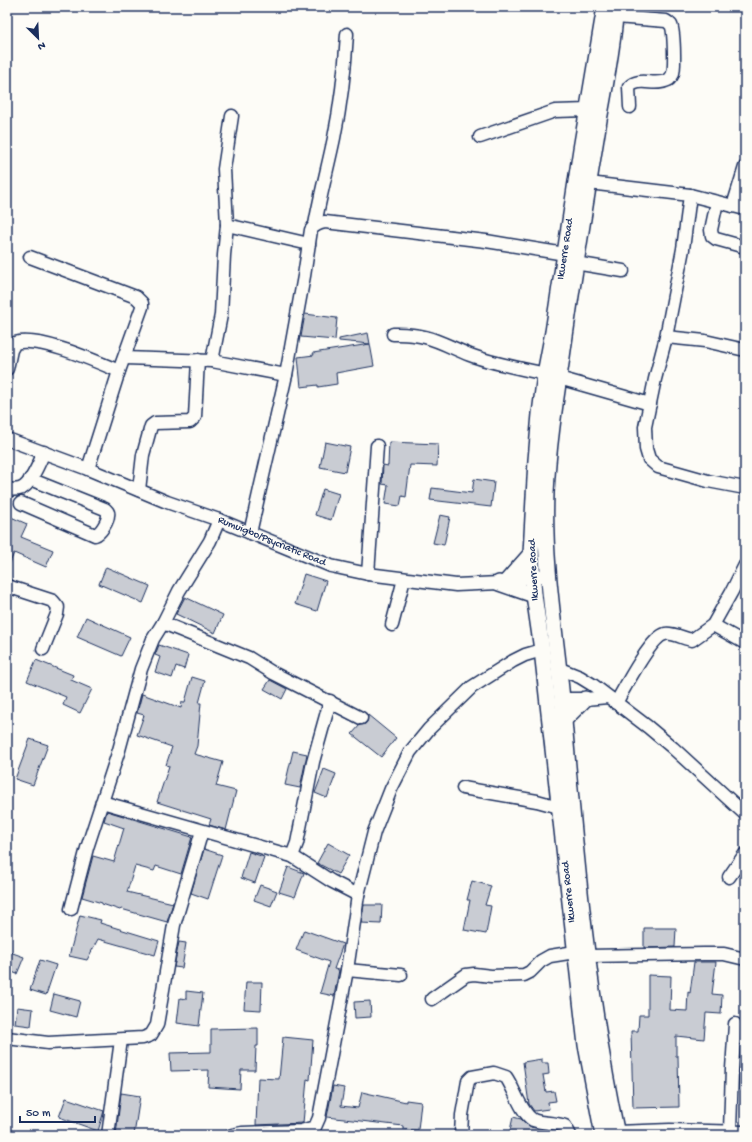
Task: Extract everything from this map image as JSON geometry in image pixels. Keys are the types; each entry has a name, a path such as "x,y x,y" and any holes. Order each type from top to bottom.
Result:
{"main road":[{"name":"Ikwerre Road","path":"612,10 588,110 570,259 552,376 536,460 531,554 534,595 542,650 559,807 581,954 601,1051 612,1134"},
{"name":"Ikwerre Road","path":"570,259 589,183 612,10"},
{"name":"Ikwerre Road","path":"552,376 552,415 546,492 545,530 555,640 560,669 581,954"},
{"path":"531,554 503,582 534,595"},
{"path":"564,720 585,699"}],"street":[{"path":"612,10 666,21 671,25 673,32 673,73 670,79 663,82 636,82 632,84 629,87 630,107"},
{"path":"250,533 286,375 308,244 311,230 315,225 336,122 346,59 347,34"},
{"path":"480,136 556,111 588,110"},
{"path":"212,361 221,315 227,225 224,169 232,116"},
{"path":"589,183 690,195 739,208 745,167"},
{"path":"690,195 683,249 666,337 645,427 646,449 649,459 658,468 708,481 745,488"},
{"path":"717,202 711,230 712,236 716,239 745,247"},
{"path":"315,225 325,222 486,241 623,271"},
{"path":"227,225 308,244"},
{"path":"30,257 139,300 142,303 142,307 119,371 88,469"},
{"path":"393,334 409,333 429,337 480,358 552,376 650,404"},
{"path":"666,337 705,341 745,350"},
{"path":"7,369 11,350 15,343 26,341 62,348 119,371"},
{"path":"124,358 212,361 286,375"},
{"path":"139,490 144,455 151,426 155,423 190,422 195,417 198,360"},
{"name":"Rumuigbo/Psycriatic Road","path":"7,439 88,469 167,502 219,520 331,566 368,574 456,585 503,582 549,575"},
{"path":"368,574 378,446"},
{"path":"7,489 14,490 28,483 105,509 108,512 108,515 101,531 95,535 20,508 28,483 44,452"},
{"path":"71,908 142,669 153,639 179,591 210,541 219,520"},
{"path":"612,700 652,644 660,637 665,634 692,640 713,625 745,565"},
{"path":"392,625 404,578"},
{"path":"7,586 53,601 58,607 57,614 43,649"},
{"path":"163,623 249,658 273,673 361,718"},
{"path":"713,625 745,643"},
{"path":"232,1135 242,1133 301,1131 314,1127 319,1118 347,970 358,894 374,832 391,789 410,752 429,729 472,687 513,661 525,655 542,650"},
{"path":"560,669 580,677 612,700 673,748 745,814"},
{"path":"562,699 612,700"},
{"path":"292,856 297,843 313,762 330,701"},
{"path":"463,788 537,801 559,807"},
{"path":"102,802 202,832 292,856 331,881 358,894"},
{"path":"7,1038 48,1043 121,1040 143,1038 150,1035 157,1025 174,925 202,832"},
{"path":"729,877 745,854"},
{"path":"432,999 466,975 524,975 530,972 541,961 550,956 581,954 724,954 745,959"},
{"path":"347,970 401,976"},
{"path":"730,1131 735,1024"},
{"path":"108,1135 121,1040"},
{"path":"461,1135 462,1115 468,1081 472,1077 494,1073 506,1077 525,1111 530,1117 534,1120 565,1126 570,1135"},
{"path":"612,1134 670,1130 745,1132"}],"building":[{"path":"305,314 337,318 335,340 301,337"},
{"path":"368,333 370,344 339,341 339,339"},
{"path":"370,344 374,366 336,373 337,384 318,387 318,385 301,387 298,357 314,355 313,353"},
{"path":"325,442 350,447 345,472 320,467"},
{"path":"389,442 438,444 437,466 410,465 406,497 402,496 400,506 385,504 388,485 382,484 383,465 388,466"},
{"path":"474,479 494,482 491,507 430,500 432,488 472,493"},
{"path":"323,489 339,494 331,520 315,515"},
{"path":"440,515 450,517 444,545 433,543"},
{"path":"11,517 27,524 21,537 53,550 46,567 14,553 7,570 7,526"},
{"path":"106,567 150,586 143,603 99,584"},
{"path":"304,574 326,581 317,611 295,604"},
{"path":"185,597 223,615 215,633 176,614"},
{"path":"86,617 130,637 121,656 77,637"},
{"path":"159,645 188,655 184,669 176,666 172,678 155,672 160,657 155,655"},
{"path":"36,660 73,675 71,680 92,689 80,713 63,705 66,697 27,681"},
{"path":"192,677 205,681 199,703 201,703 197,746 194,754 223,762 216,786 236,791 226,830 209,825 211,819 157,802 169,766 166,765 172,747 137,735 144,715 137,713 142,694 181,708 182,702 185,702"},
{"path":"270,680 287,689 282,699 264,689"},
{"path":"368,715 396,738 381,757 352,734 360,725 367,722"},
{"path":"30,739 48,745 33,785 15,779"},
{"path":"293,751 307,754 300,788 285,785"},
{"path":"324,769 336,774 327,798 315,793"},
{"path":"107,811 192,837 181,874 156,866 154,871 135,866 127,892 173,903 167,922 121,909 120,910 82,897 93,856 114,862 124,828 104,821"},
{"path":"328,843 349,855 338,874 317,863"},
{"path":"204,849 222,855 208,899 191,893"},
{"path":"249,852 264,857 255,883 241,878"},
{"path":"288,867 304,873 295,897 279,892"},
{"path":"472,881 491,886 485,905 491,906 486,934 464,930 470,900 467,900"},
{"path":"260,885 277,891 271,906 254,900"},
{"path":"364,905 382,905 381,924 361,923"},
{"path":"80,915 101,920 100,923 159,941 155,955 98,939 87,960 69,956"},
{"path":"644,928 676,928 675,947 644,948"},
{"path":"304,930 343,944 334,969 339,970 334,996 320,993 329,962 296,950"},
{"path":"179,942 186,943 182,968 174,967"},
{"path":"7,951 24,957 17,974 7,970"},
{"path":"40,960 56,965 46,995 30,990"},
{"path":"694,962 716,962 712,994 722,995 721,1014 706,1013 704,1039 676,1036 679,1107 633,1108 631,1031 638,1031 639,1015 648,1015 648,975 671,976 670,1010 687,1011 688,992 690,993"},
{"path":"246,982 262,982 261,1010 244,1009"},
{"path":"186,991 203,993 199,1026 177,1023 180,998 186,999"},
{"path":"54,994 80,1001 76,1017 50,1010"},
{"path":"370,1001 371,1017 355,1018 354,1002"},
{"path":"17,1007 33,1009 31,1026 15,1024"},
{"path":"258,1028 258,1046 256,1046 255,1070 241,1070 240,1089 208,1087 209,1070 171,1071 170,1053 211,1052 211,1029"},
{"path":"283,1037 313,1040 310,1080 307,1079 303,1123 256,1125 258,1078 279,1079"},
{"path":"542,1059 542,1063 548,1063 549,1074 543,1075 546,1092 554,1091 556,1101 548,1102 549,1109 534,1111 529,1104 523,1062"},
{"path":"740,1067 745,1067 745,1090 739,1090"},
{"path":"333,1086 344,1088 341,1106 358,1108 362,1092 406,1102 406,1100 421,1102 418,1130 403,1129 403,1126 327,1117"},
{"path":"121,1093 140,1096 134,1135 116,1135"},
{"path":"66,1098 104,1111 98,1131 59,1117"},
{"path":"513,1117 521,1119 531,1127 559,1132 561,1135 509,1135"}]}
